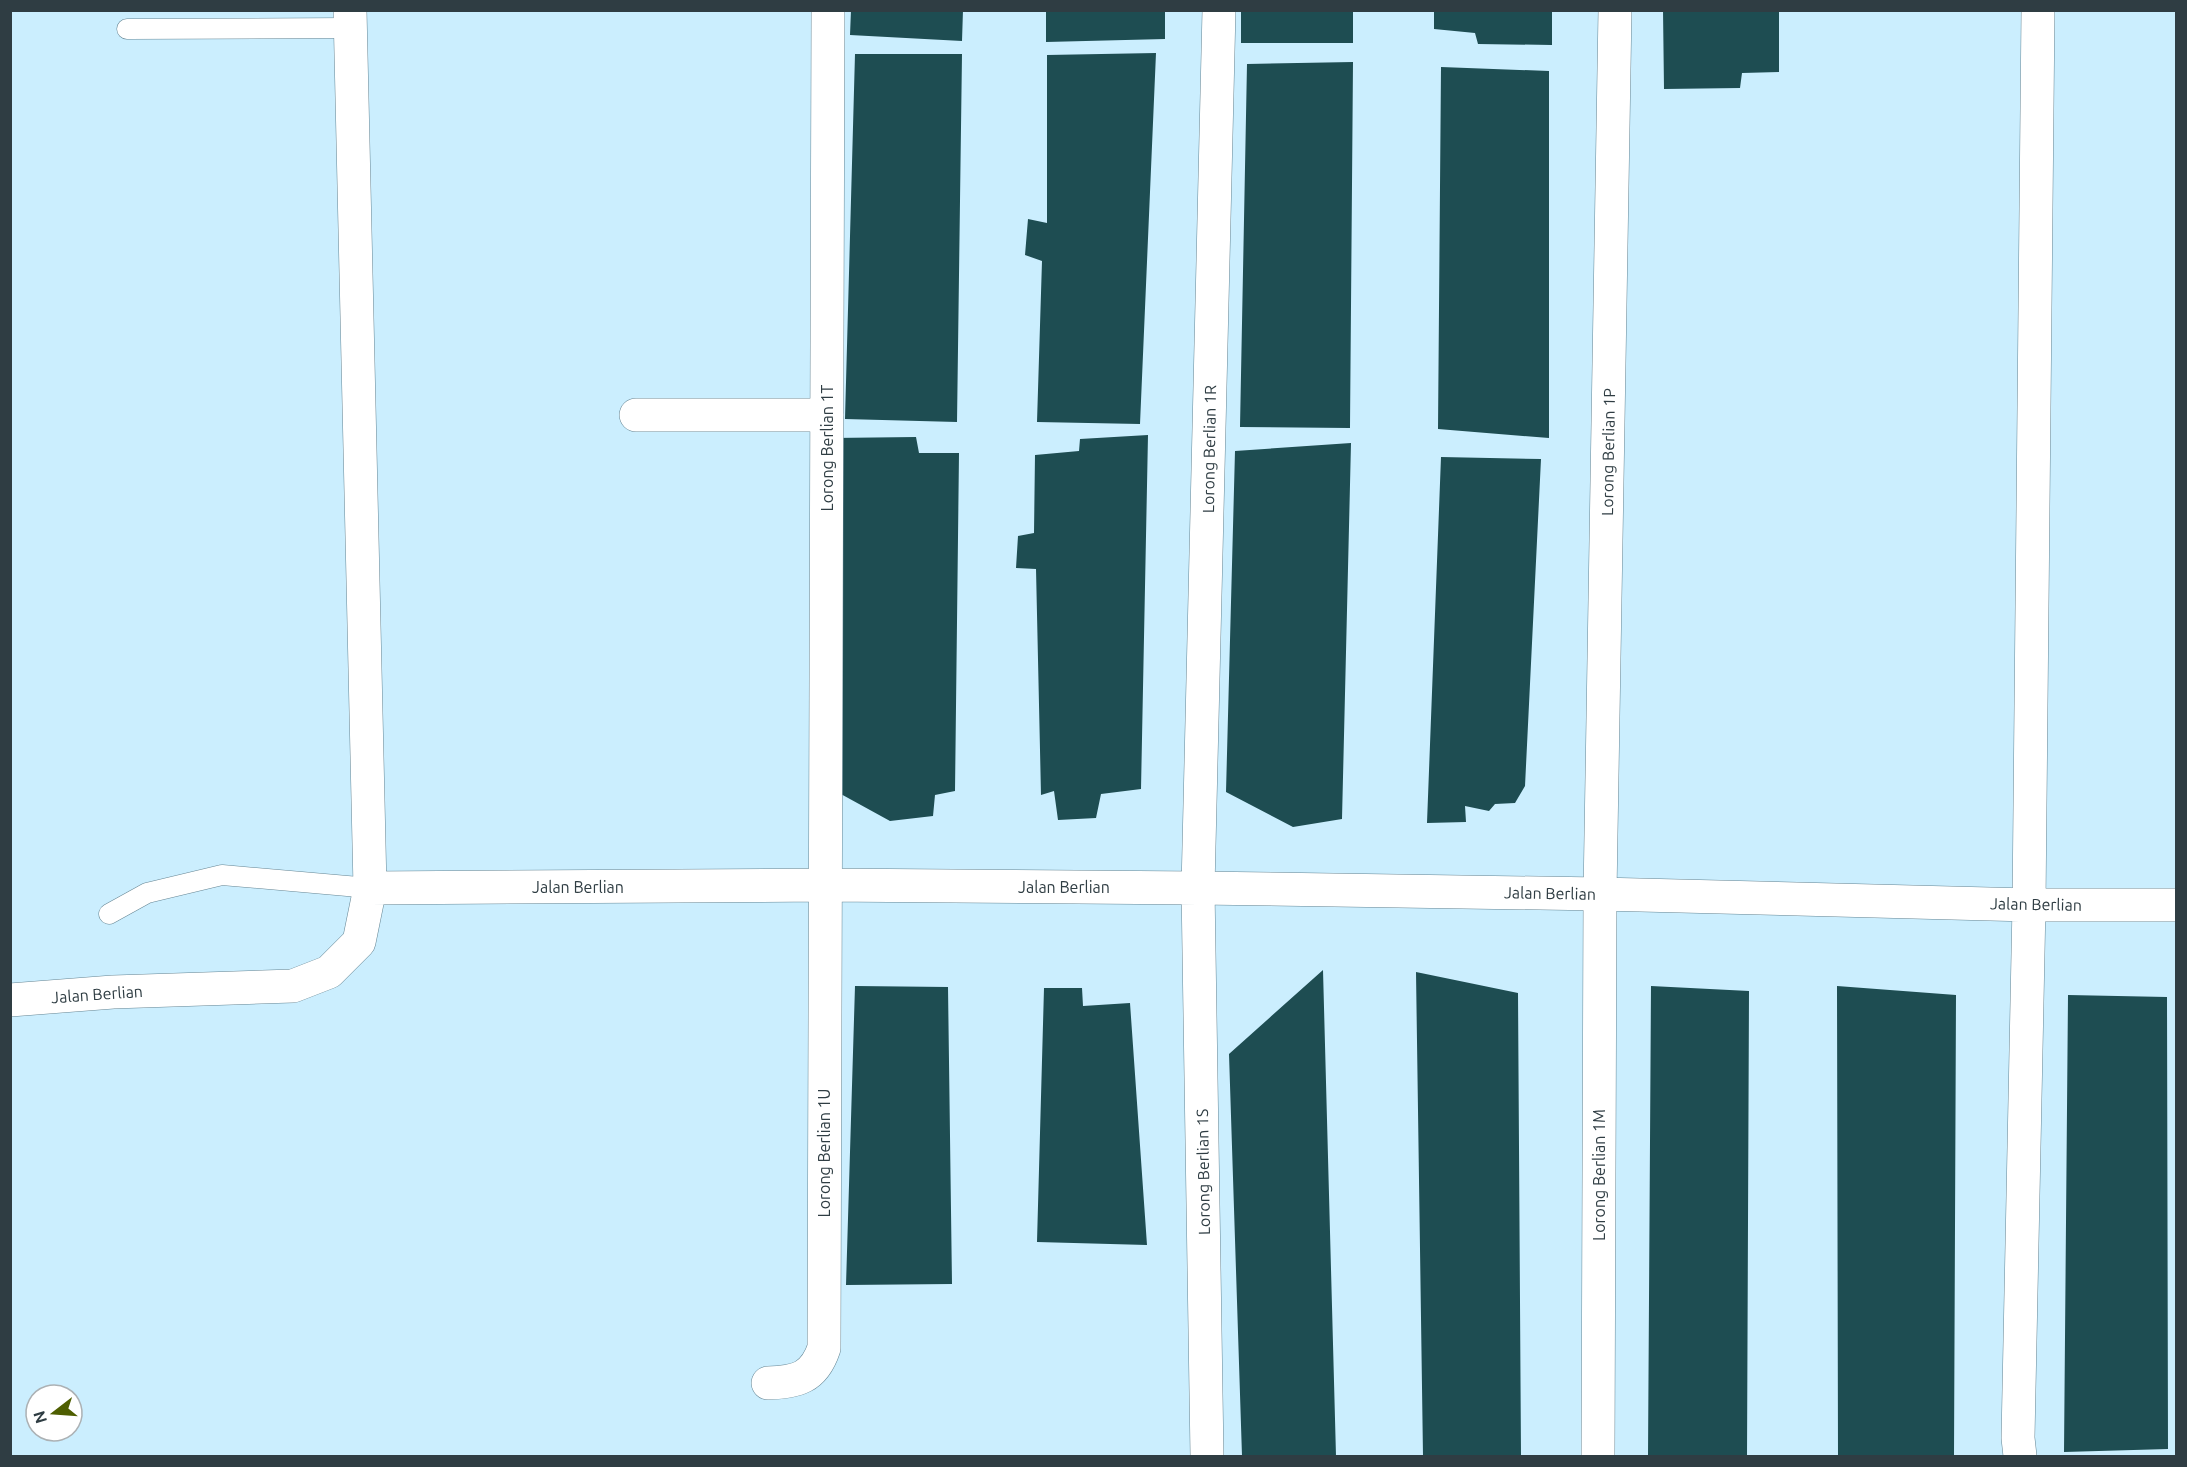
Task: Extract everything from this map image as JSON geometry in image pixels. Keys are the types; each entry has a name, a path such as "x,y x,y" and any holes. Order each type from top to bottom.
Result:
{"street":[{"name":"Lorong Berlian 1T","path":"825,885 828,10"},
{"name":"Lorong Berlian 1R","path":"1198,888 1219,10"},
{"name":"Lorong Berlian 1P","path":"1600,894 1615,10"},
{"path":"2020,1456 2018,1438 2029,905 2037,10"},
{"path":"350,19 370,888"},
{"path":"636,415 827,415"},
{"name":"Jalan Berlian","path":"10,1000 113,992 293,986 329,972 358,942 370,888 825,885 1198,888 1600,894 2029,905 2176,905"},
{"name":"Lorong Berlian 1U","path":"768,1383 800,1379 820,1360 824,1348 825,885"},
{"name":"Lorong Berlian 1S","path":"1198,888 1207,1456"},
{"name":"Lorong Berlian 1M","path":"1598,1456 1600,894"}],"lane":[{"path":"127,29 350,19"},
{"path":"109,914 147,893 222,875 370,888"}],"building":[{"path":"851,10 963,10 962,41 850,35"},
{"path":"1046,10 1165,10 1165,39 1046,42"},
{"path":"1241,10 1353,10 1353,43 1241,43"},
{"path":"1434,10 1552,10 1552,45 1478,44 1475,33 1434,29"},
{"path":"1663,10 1779,10 1779,72 1742,73 1740,88 1664,89"},
{"path":"1156,53 1140,424 1037,422 1042,261 1025,255 1028,219 1047,223 1047,55"},
{"path":"855,54 962,54 957,422 845,419"},
{"path":"1353,62 1350,428 1240,427 1247,64"},
{"path":"1441,67 1549,71 1549,438 1438,429"},
{"path":"1148,435 1141,789 1101,794 1096,818 1058,820 1054,791 1041,795 1036,569 1016,568 1018,536 1034,533 1035,455 1079,451 1080,439"},
{"path":"916,437 919,453 959,453 955,791 935,795 933,816 890,821 839,793 832,438"},
{"path":"1351,443 1342,819 1293,827 1226,792 1235,451"},
{"path":"1441,457 1541,459 1525,786 1515,803 1495,804 1489,811 1465,806 1466,822 1427,823"},
{"path":"1323,970 1336,1456 1242,1456 1229,1054"},
{"path":"1416,972 1518,993 1521,1456 1423,1456"},
{"path":"855,986 948,987 952,1284 846,1285"},
{"path":"1651,986 1749,991 1747,1456 1648,1456"},
{"path":"1837,986 1956,995 1954,1456 1838,1456"},
{"path":"1044,988 1082,988 1083,1006 1130,1003 1147,1245 1037,1242"},
{"path":"2068,995 2167,997 2168,1449 2064,1452"}]}
